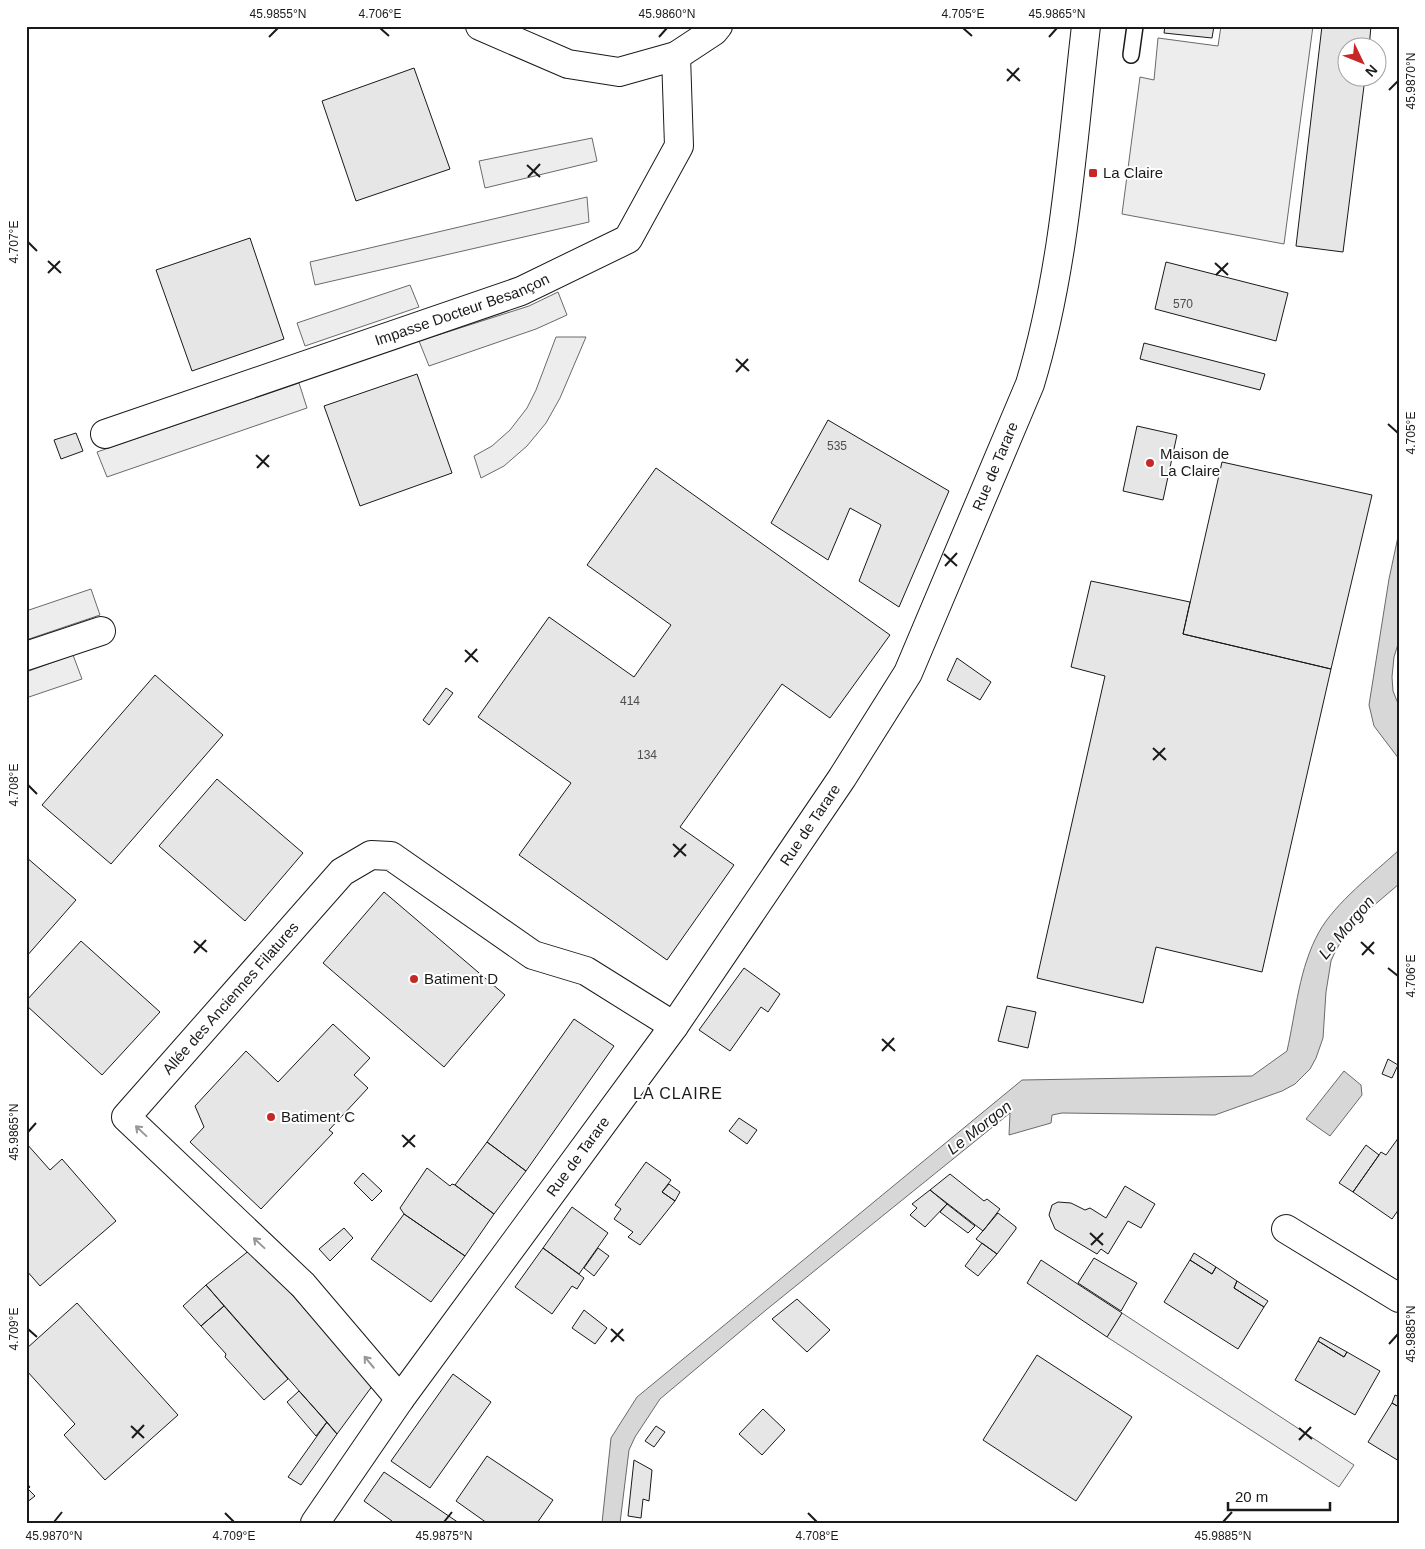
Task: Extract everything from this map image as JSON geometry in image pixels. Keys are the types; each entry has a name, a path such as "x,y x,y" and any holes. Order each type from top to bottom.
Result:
{"street":[{"path":"480,26 568,64 619,72 676,56 714,31 718,26"},
{"name":"Rue de Tarare","path":"315,1523 400,1399 674,1026 842,778 908,673 1030,384 1042,345 1071,171 1086,26"},
{"name":"Impasse Docteur Besançon","path":"105,434 521,291 628,239 679,146 676,56"},
{"path":"26,656 101,631"},
{"name":"Allée des Anciennes Filatures","path":"400,1399 303,1284 126,1117 342,872 371,855 391,856 533,955 586,971 674,1026"},
{"path":"1286,1228 1399,1298"}],"lane":[{"path":"1131,55 1135,26"}],"shaded area":[{"path":"1221,26 1313,26 1284,244 1122,214 1140,77 1154,80 1158,38 1218,46"},
{"path":"592,138 597,161 485,188 479,161"},
{"path":"587,197 589,222 315,285 310,262"},
{"path":"410,285 419,307 305,346 297,323"},
{"path":"558,292 567,315 536,329 429,366 419,341 529,306"},
{"path":"556,337 586,337 560,398 546,423 527,446 504,466 481,478 474,456 492,446 510,430 527,408 536,390"},
{"path":"299,383 307,408 107,477 97,452"},
{"path":"91,589 100,615 26,640 26,611"},
{"path":"73,655 82,679 26,698 26,672"},
{"path":"1122,1313 1354,1465 1339,1487 1107,1337"}],"water":[{"path":"1399,532 1399,641 1394,657 1392,677 1393,691 1399,706 1399,759 1374,726 1369,705 1389,579"},
{"name":"Le Morgon","path":"1399,850 1399,884 1359,918 1347,931 1331,961 1326,992 1323,1038 1310,1069 1295,1084 1282,1091 1215,1115 1062,1113 1052,1115 1051,1123 1009,1135 1010,1113 766,1310 660,1399 635,1437 629,1450 620,1523 602,1523 611,1438 637,1397 1022,1080 1252,1076 1287,1051 1302,975 1319,932 1345,899"},
{"path":"1344,1071 1361,1085 1362,1095 1330,1136 1306,1119"}],"building":[{"path":"1165,26 1214,26 1212,38 1164,33"},
{"path":"1322,26 1371,26 1370,38 1338,38 1338,88 1364,88 1343,252 1296,246"},
{"path":"414,68 450,169 356,201 322,101"},
{"path":"250,238 284,339 192,371 156,270"},
{"path":"1166,262 1288,293 1276,341 1155,309"},
{"path":"1144,343 1265,374 1260,390 1140,359"},
{"path":"417,374 452,473 360,506 324,406"},
{"path":"828,420 949,491 899,607 859,581 881,525 850,508 828,560 771,523"},
{"name":"Maison de La Claire","path":"1137,426 1177,435 1163,500 1123,491"},
{"path":"76,433 83,451 61,459 54,440"},
{"path":"1222,462 1372,495 1331,669 1183,634"},
{"path":"656,468 890,635 830,718 782,684 680,827 734,865 667,960 519,855 571,783 478,717 549,617 634,677 671,625 587,565"},
{"path":"1091,581 1190,602 1183,634 1331,669 1262,972 1156,947 1143,1003 1037,978 1105,676 1071,667"},
{"path":"957,658 991,682 980,700 947,680"},
{"path":"155,675 223,735 111,864 42,805"},
{"path":"446,688 453,693 429,725 423,720"},
{"path":"217,779 303,853 245,921 159,846"},
{"path":"26,857 76,900 26,957"},
{"name":"Batiment D","path":"384,892 505,995 444,1067 323,963"},
{"path":"81,941 160,1012 102,1075 26,1005 26,1001"},
{"path":"744,968 780,994 768,1012 761,1007 730,1051 699,1030"},
{"path":"1007,1006 1036,1012 1028,1048 998,1041"},
{"path":"574,1019 614,1046 526,1171 487,1142"},
{"name":"Batiment C","path":"333,1024 370,1058 354,1075 368,1088 329,1130 333,1133 261,1209 190,1142 204,1127 195,1106 246,1051 278,1082"},
{"path":"1388,1059 1398,1065 1392,1078 1382,1074"},
{"path":"739,1118 757,1130 747,1144 729,1131"},
{"path":"1399,1137 1399,1209 1392,1219 1353,1192 1381,1152 1386,1155"},
{"path":"487,1142 526,1171 494,1214 455,1185"},
{"path":"26,1143 50,1170 62,1159 116,1221 40,1286 26,1270"},
{"path":"1366,1145 1379,1155 1353,1192 1339,1183"},
{"path":"646,1162 671,1180 662,1192 675,1201 640,1245 628,1237 633,1232 614,1219 621,1209 615,1205"},
{"path":"427,1168 450,1186 452,1184 455,1185 494,1214 465,1256 404,1214 400,1208"},
{"path":"363,1173 382,1191 372,1201 354,1183"},
{"path":"950,1174 984,1201 987,1199 1000,1209 983,1231 930,1190"},
{"path":"669,1184 680,1192 675,1201 662,1192"},
{"path":"1125,1186 1155,1204 1141,1228 1128,1221 1108,1254 1101,1249 1097,1254 1055,1229 1049,1215 1052,1205 1058,1202 1071,1203 1085,1210 1090,1208 1106,1218"},
{"path":"930,1190 947,1204 925,1227 910,1215 917,1208 912,1204"},
{"path":"947,1204 975,1226 968,1233 940,1212"},
{"path":"572,1207 608,1233 579,1274 543,1248"},
{"path":"998,1213 1016,1229 997,1254 976,1239"},
{"path":"404,1214 465,1256 431,1302 371,1259"},
{"path":"344,1228 353,1238 330,1261 319,1249"},
{"path":"982,1243 997,1254 978,1276 965,1266"},
{"path":"543,1248 584,1278 577,1289 572,1286 552,1314 515,1287"},
{"path":"598,1248 609,1256 594,1276 584,1268"},
{"path":"251,1249 373,1385 337,1434 206,1285"},
{"path":"1194,1253 1216,1267 1212,1274 1190,1260"},
{"path":"1094,1258 1137,1283 1121,1311 1078,1283"},
{"path":"1041,1260 1122,1313 1107,1337 1027,1283"},
{"path":"1190,1260 1212,1274 1216,1267 1237,1281 1234,1288 1264,1307 1238,1349 1164,1302"},
{"path":"1237,1281 1268,1301 1264,1307 1234,1288"},
{"path":"206,1285 224,1306 201,1326 183,1306"},
{"path":"797,1299 830,1330 807,1352 772,1319"},
{"path":"77,1303 178,1415 105,1480 64,1435 75,1424 26,1370 26,1349"},
{"path":"224,1306 288,1379 264,1400 225,1357 226,1354 201,1326"},
{"path":"584,1310 607,1328 595,1344 572,1328"},
{"path":"1320,1337 1347,1352 1344,1357 1318,1341"},
{"path":"1318,1341 1344,1357 1347,1352 1380,1371 1355,1415 1295,1380"},
{"path":"1037,1355 1132,1417 1076,1501 983,1440"},
{"path":"453,1374 491,1402 430,1488 391,1461"},
{"path":"299,1391 327,1422 316,1436 287,1402"},
{"path":"1395,1395 1399,1397 1399,1407 1392,1403"},
{"path":"1392,1403 1399,1407 1399,1461 1368,1442"},
{"path":"763,1409 785,1430 762,1455 739,1434"},
{"path":"327,1422 337,1434 301,1485 288,1477"},
{"path":"656,1426 665,1432 654,1447 645,1441"},
{"path":"487,1456 553,1500 537,1523 487,1523 456,1501"},
{"path":"634,1460 652,1470 649,1501 643,1499 641,1518 628,1516"},
{"path":"384,1472 459,1523 391,1523 392,1521 364,1501"},
{"path":"26,1482 30,1487 28,1489 35,1496 26,1503"}],"place":[{"name":"La Claire","path":"1093,173"},
{"name":"Maison de La Claire","path":"1150,463"},
{"name":"Batiment D","path":"414,979"},
{"name":"Batiment C","path":"271,1117"}],"district":[{"name":"LA CLAIRE","path":"678,1093"}]}
